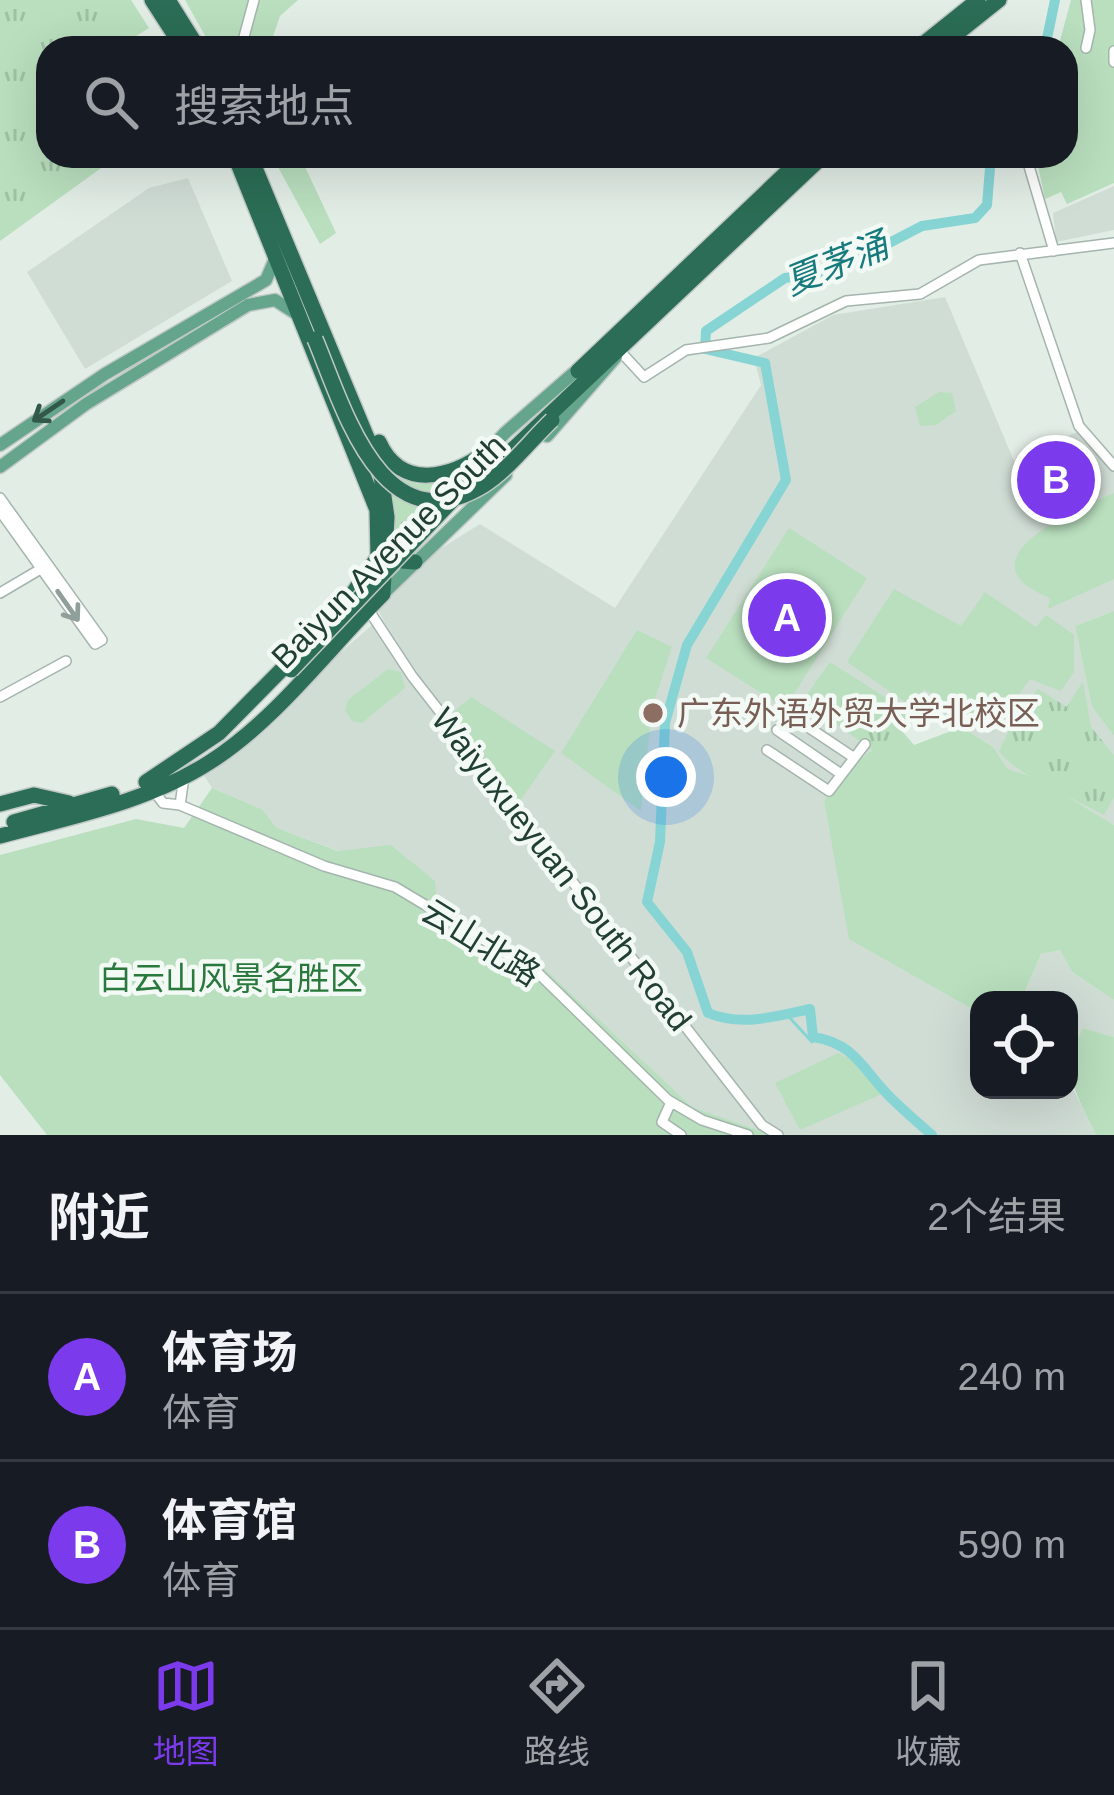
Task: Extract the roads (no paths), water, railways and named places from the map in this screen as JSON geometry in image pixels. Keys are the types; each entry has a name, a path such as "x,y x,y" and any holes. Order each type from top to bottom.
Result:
{"highway":[{"path":"152,0 175,36"},
{"path":"168,0 190,36"},
{"path":"933,36 977,0"},
{"path":"954,36 999,0"},
{"path":"240,168 377,510 386,552 359,588"},
{"path":"255,168 365,457 386,480 414,494 449,497 479,488 810,168"},
{"path":"486,464 791,168"},
{"path":"275,252 394,465 412,474 440,475 486,464 620,350"},
{"path":"323,342 371,444 386,502 383,594"},
{"path":"352,450 365,455 371,444"},
{"name":"Baiyun Avenue South","path":"184,777 243,729 486,464"},
{"path":"386,552 415,562"},
{"name":"Baiyun Avenue South","path":"149,786 235,719 359,588"},
{"name":"Baiyun Avenue South","path":"0,826 184,777 250,731 383,594"},
{"name":"Baiyun Avenue South","path":"149,786 217,744 293,672"},
{"path":"0,804 34,795 72,810"},
{"name":"Baiyun Avenue South","path":"0,840 72,810"}],"main road":[{"path":"0,467 245,299 270,275 275,252"},
{"path":"0,446 245,299 275,300 296,314"},
{"name":"Baiyun Avenue South","path":"383,594 594,388 620,350"},
{"name":"Baiyun Avenue South","path":"386,552 486,464"}],"street":[{"path":"244,36 254,0"},
{"path":"1086,0 1090,30 1086,48"},
{"path":"1114,51 1114,62"},
{"path":"1030,168 1054,251"},
{"path":"620,350 644,377 705,345 759,340 846,301 908,297 934,288 971,262 1114,243"},
{"path":"1020,254 1078,426 1114,466"},
{"path":"0,498 45,567 94,644 102,640 45,567 0,511"},
{"path":"0,593 45,567"},
{"name":"Waiyuxueyuan South Road","path":"359,588 416,682 762,1124 778,1135"},
{"path":"0,697 66,661"},
{"path":"787,713 853,757"},
{"path":"777,730 841,774"},
{"path":"767,751 829,790 865,744"},
{"path":"180,805 184,777"},
{"name":"云山北路","path":"149,786 164,803 180,805 324,866 395,887 536,971 671,1102 701,1120 748,1135"},
{"path":"671,1102 662,1122 681,1135"}],"waterway":[{"name":"夏茅涌","path":"1048,36 1055,0"},
{"path":"932,1135 848,1051 813,1037 810,1009 747,1020 708,1013 687,952 647,902 660,842 665,723 687,645 786,480 765,363 705,349 706,331 785,278 835,271 922,226 975,218 987,205 990,168"},
{"path":"790,1018 812,1042 813,1037"}],"place":[{"name":"体育馆","path":"1056,480"},
{"name":"体育场","path":"787,618"},
{"name":"广东外语外贸大学北校区","path":"653,713"}],"park label":[{"name":"白云山风景名胜区","path":"231,978"}]}
